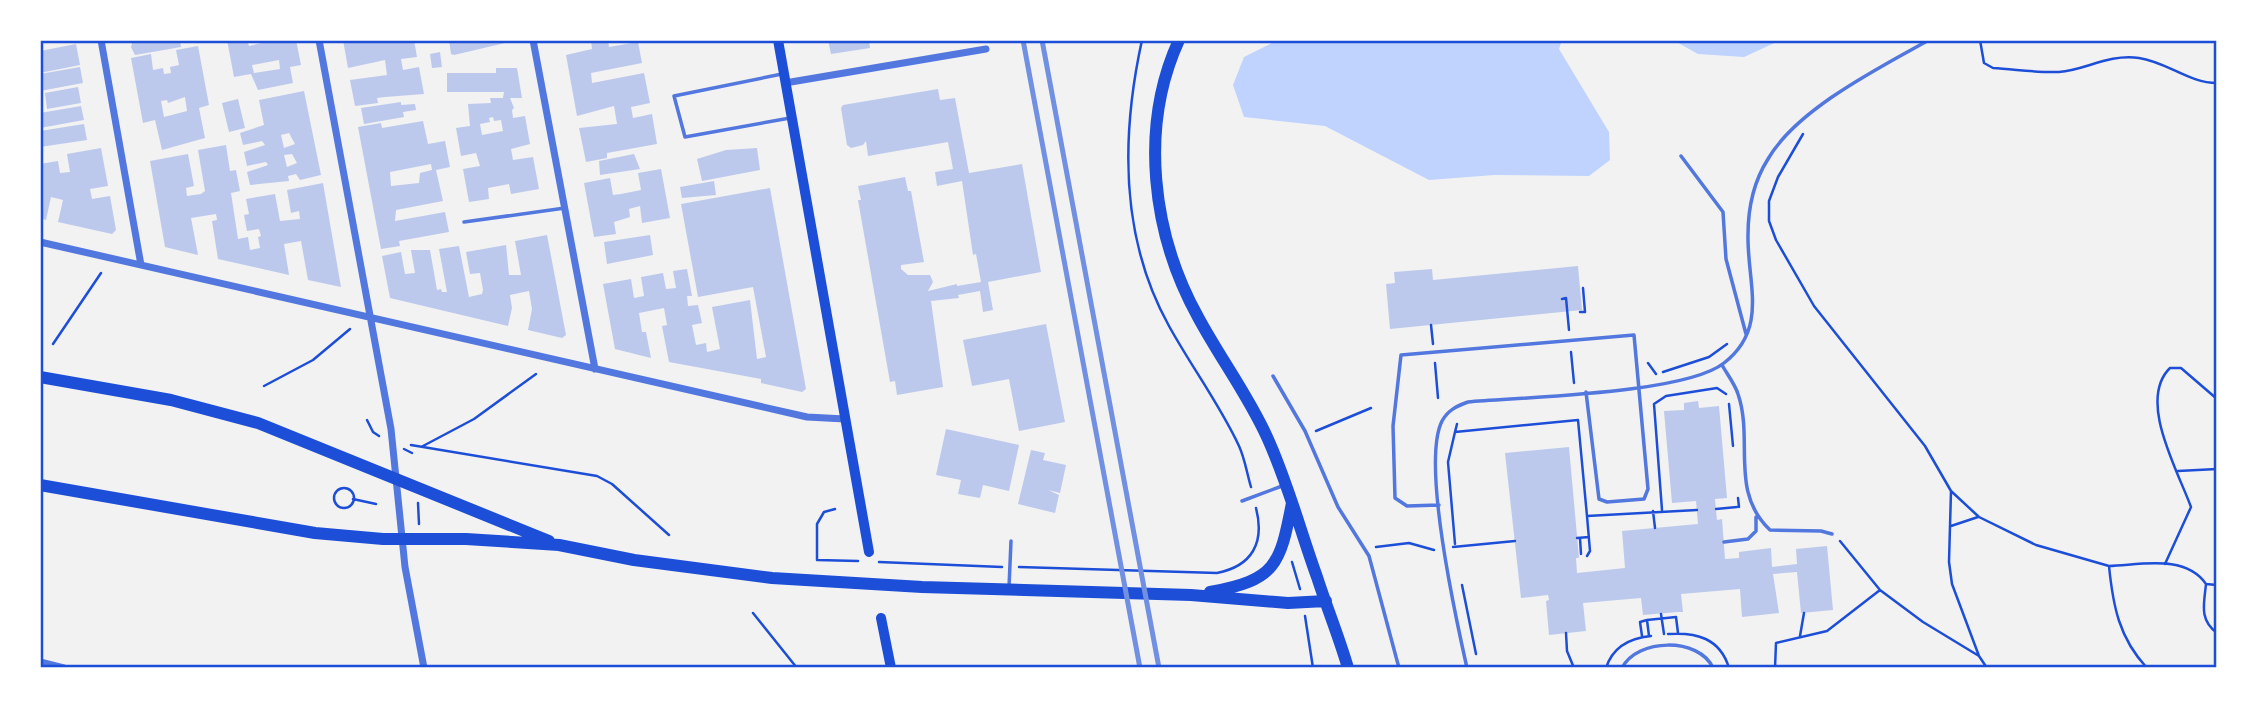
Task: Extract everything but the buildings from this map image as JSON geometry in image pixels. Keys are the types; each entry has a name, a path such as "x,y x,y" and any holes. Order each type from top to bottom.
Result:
{"main road":[{"path":"778,40 869,552"},
{"path":"1179,40 1163,81 1155,134 1156,177 1168,244 1192,305 1255,411 1287,484 1348,668"},
{"path":"40,377 171,400 232,415 396,477 559,545"},
{"path":"40,485 286,528 402,539 466,539 559,545 695,569 839,583 1191,595 1288,603 1326,601"},
{"path":"1191,595 1247,583 1272,567 1283,547 1293,499"},
{"path":"881,618 891,668"}],"street":[{"path":"101,40 141,265"},
{"path":"319,40 391,429 402,539 424,668"},
{"path":"533,40 595,369"},
{"path":"784,78 986,49"},
{"path":"40,242 807,416 845,419"},
{"path":"40,662 64,668"}],"lane":[{"path":"1467,668 1448,579 1439,505 1440,426 1454,408 1468,402 1638,387 1680,380 1723,365 1747,336 1754,312 1748,236 1753,194 1769,156 1799,122 1929,40"},
{"path":"784,78 674,96 685,137 792,118"},
{"path":"1681,156 1723,212 1726,259 1747,336"},
{"path":"464,222 565,208"},
{"path":"1439,505 1407,506 1395,498 1393,426 1401,355 1634,335 1648,489 1648,495 1640,500 1599,499 1586,392"},
{"path":"1723,365 1738,395 1747,491 1756,517 1756,531 1748,539 1724,542"},
{"path":"1273,376 1307,437 1338,507 1369,556 1399,668"},
{"path":"1241,501 1287,484"},
{"path":"1756,517 1770,530 1821,531 1832,534"},
{"path":"1009,588 1011,541"},
{"path":"1622,668 1625,662 1644,650 1678,645 1701,652 1713,668"}],"path":[{"path":"916,563 1191,572 1236,569 1248,559 1259,536 1254,496 1240,447 1167,323 1143,261 1133,224 1127,187 1128,118 1142,40"},
{"path":"1980,40 1984,63 1993,68 2060,72 2102,59 2139,58 2164,64 2202,83 2217,83"},
{"path":"1799,122 1803,132 1778,177 1769,201 1769,221 1776,240 1815,306 1904,417 1951,491 1979,517 2036,545 2109,566 2165,564 2195,570 2206,584 2203,615 2208,627 2217,633"},
{"path":"53,344 101,273"},
{"path":"1580,312 1585,312 1583,288"},
{"path":"1562,299 1566,298 1569,331"},
{"path":"1431,325 1433,344"},
{"path":"264,386 313,360 351,329"},
{"path":"1648,363 1653,373 1678,368 1709,357 1731,341"},
{"path":"1571,350 1574,383"},
{"path":"1434,362 1438,398"},
{"path":"2165,564 2191,508 2164,438 2155,396 2162,376 2170,368 2181,369 2217,399"},
{"path":"423,446 483,413 536,374"},
{"path":"1662,510 1653,409 1658,398 1722,389 1728,398 1733,452"},
{"path":"1307,437 1371,408"},
{"path":"367,420 373,432"},
{"path":"1455,432 1578,420 1587,516 1587,556"},
{"path":"1456,556 1448,462 1457,424"},
{"path":"411,445 597,476 612,484 668,535"},
{"path":"2178,471 2217,468"},
{"path":"342,488 350,490 353,499 346,508 338,507 334,500 335,493 342,488"},
{"path":"1951,491 1949,562 1952,584 1979,656 1987,668"},
{"path":"1716,509 1740,507 1737,493"},
{"path":"417,497 419,525"},
{"path":"353,499 376,504"},
{"path":"833,560 817,560 817,524 824,512 835,509"},
{"path":"1587,516 1697,510"},
{"path":"1653,511 1654,528"},
{"path":"1951,526 1979,517"},
{"path":"1832,534 1880,590 1923,622 1979,656"},
{"path":"1581,554 1578,538 1588,537"},
{"path":"1455,547 1515,541"},
{"path":"1377,546 1409,543 1434,550"},
{"path":"1289,554 1299,582"},
{"path":"2109,566 2116,617 2133,652 2147,668"},
{"path":"1460,575 1476,655"},
{"path":"2206,584 2217,585"},
{"path":"1775,668 1776,643 1827,631 1880,590"},
{"path":"753,613 797,668"},
{"path":"1800,636 1804,613"},
{"path":"1662,616 1664,634"},
{"path":"1642,637 1640,622 1662,616 1676,617 1678,633"},
{"path":"1647,620 1649,636"},
{"path":"1307,630 1313,668"},
{"path":"1566,633 1567,651 1574,668"}],"water":[{"path":"1278,40 1562,40 1559,49 1609,132 1610,160 1589,176 1494,175 1429,180 1325,126 1244,117 1233,85 1244,57"},
{"path":"1673,40 1781,40 1744,57 1698,54"}],"railway":[{"path":"1023,40 1140,668"},
{"path":"1042,40 1159,668"}]}
